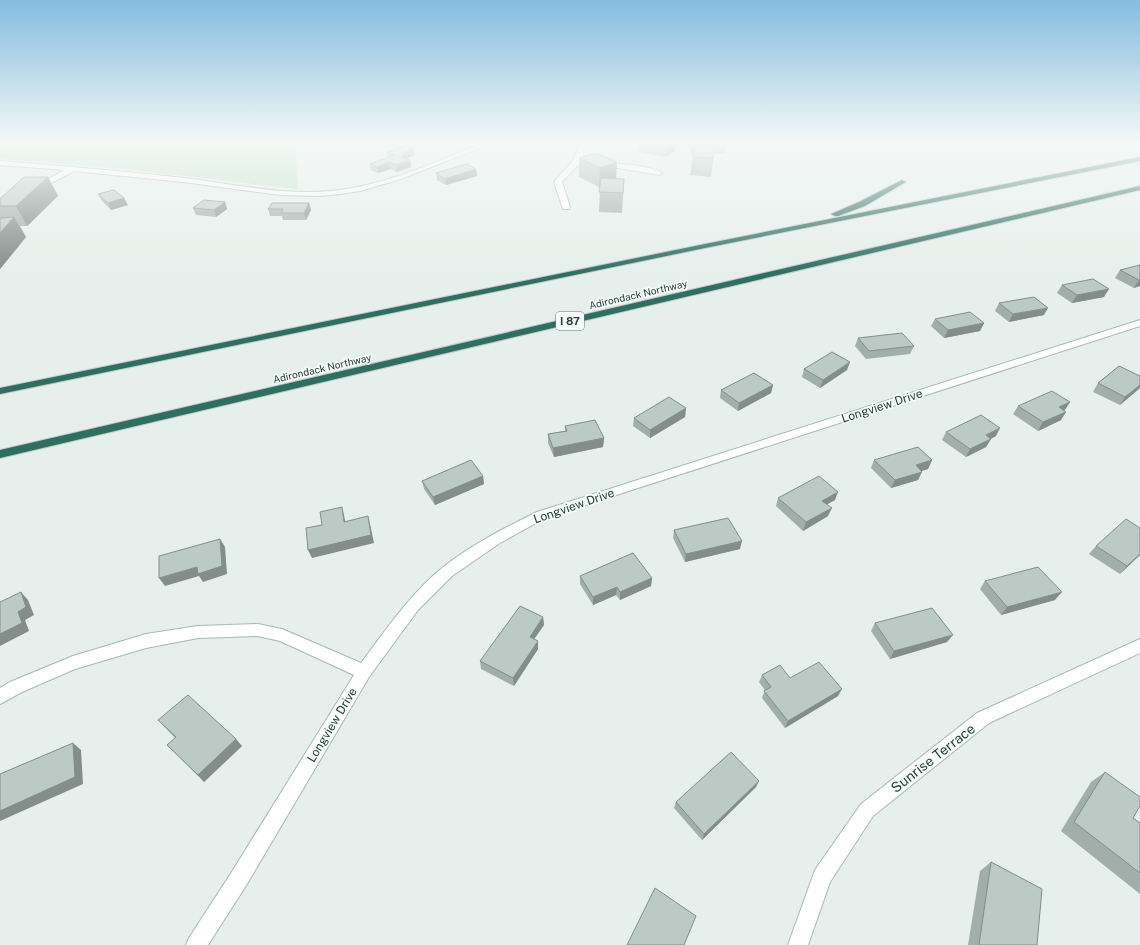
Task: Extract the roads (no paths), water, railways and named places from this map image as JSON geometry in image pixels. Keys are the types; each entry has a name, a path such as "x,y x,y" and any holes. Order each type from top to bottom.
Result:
{"highway":[{"path":"705,246 843,211 862,204 896,185"},
{"path":"0,391 1010,185"},
{"name":"Adirondack Northway","path":"0,454 1140,188"}],"street":[{"path":"28,192 42,185"},
{"path":"222,185 296,194 326,193 374,185"},
{"path":"559,185 566,207"},
{"name":"Longview Drive","path":"196,945 240,877 364,672 413,606 447,572 495,539 541,515 1140,323"},
{"path":"0,697 16,687 73,663 146,641 198,632 258,630 282,635 364,672"},
{"name":"Sunrise Terrace","path":"798,945 822,877 867,810 983,718 1140,646"}]}
